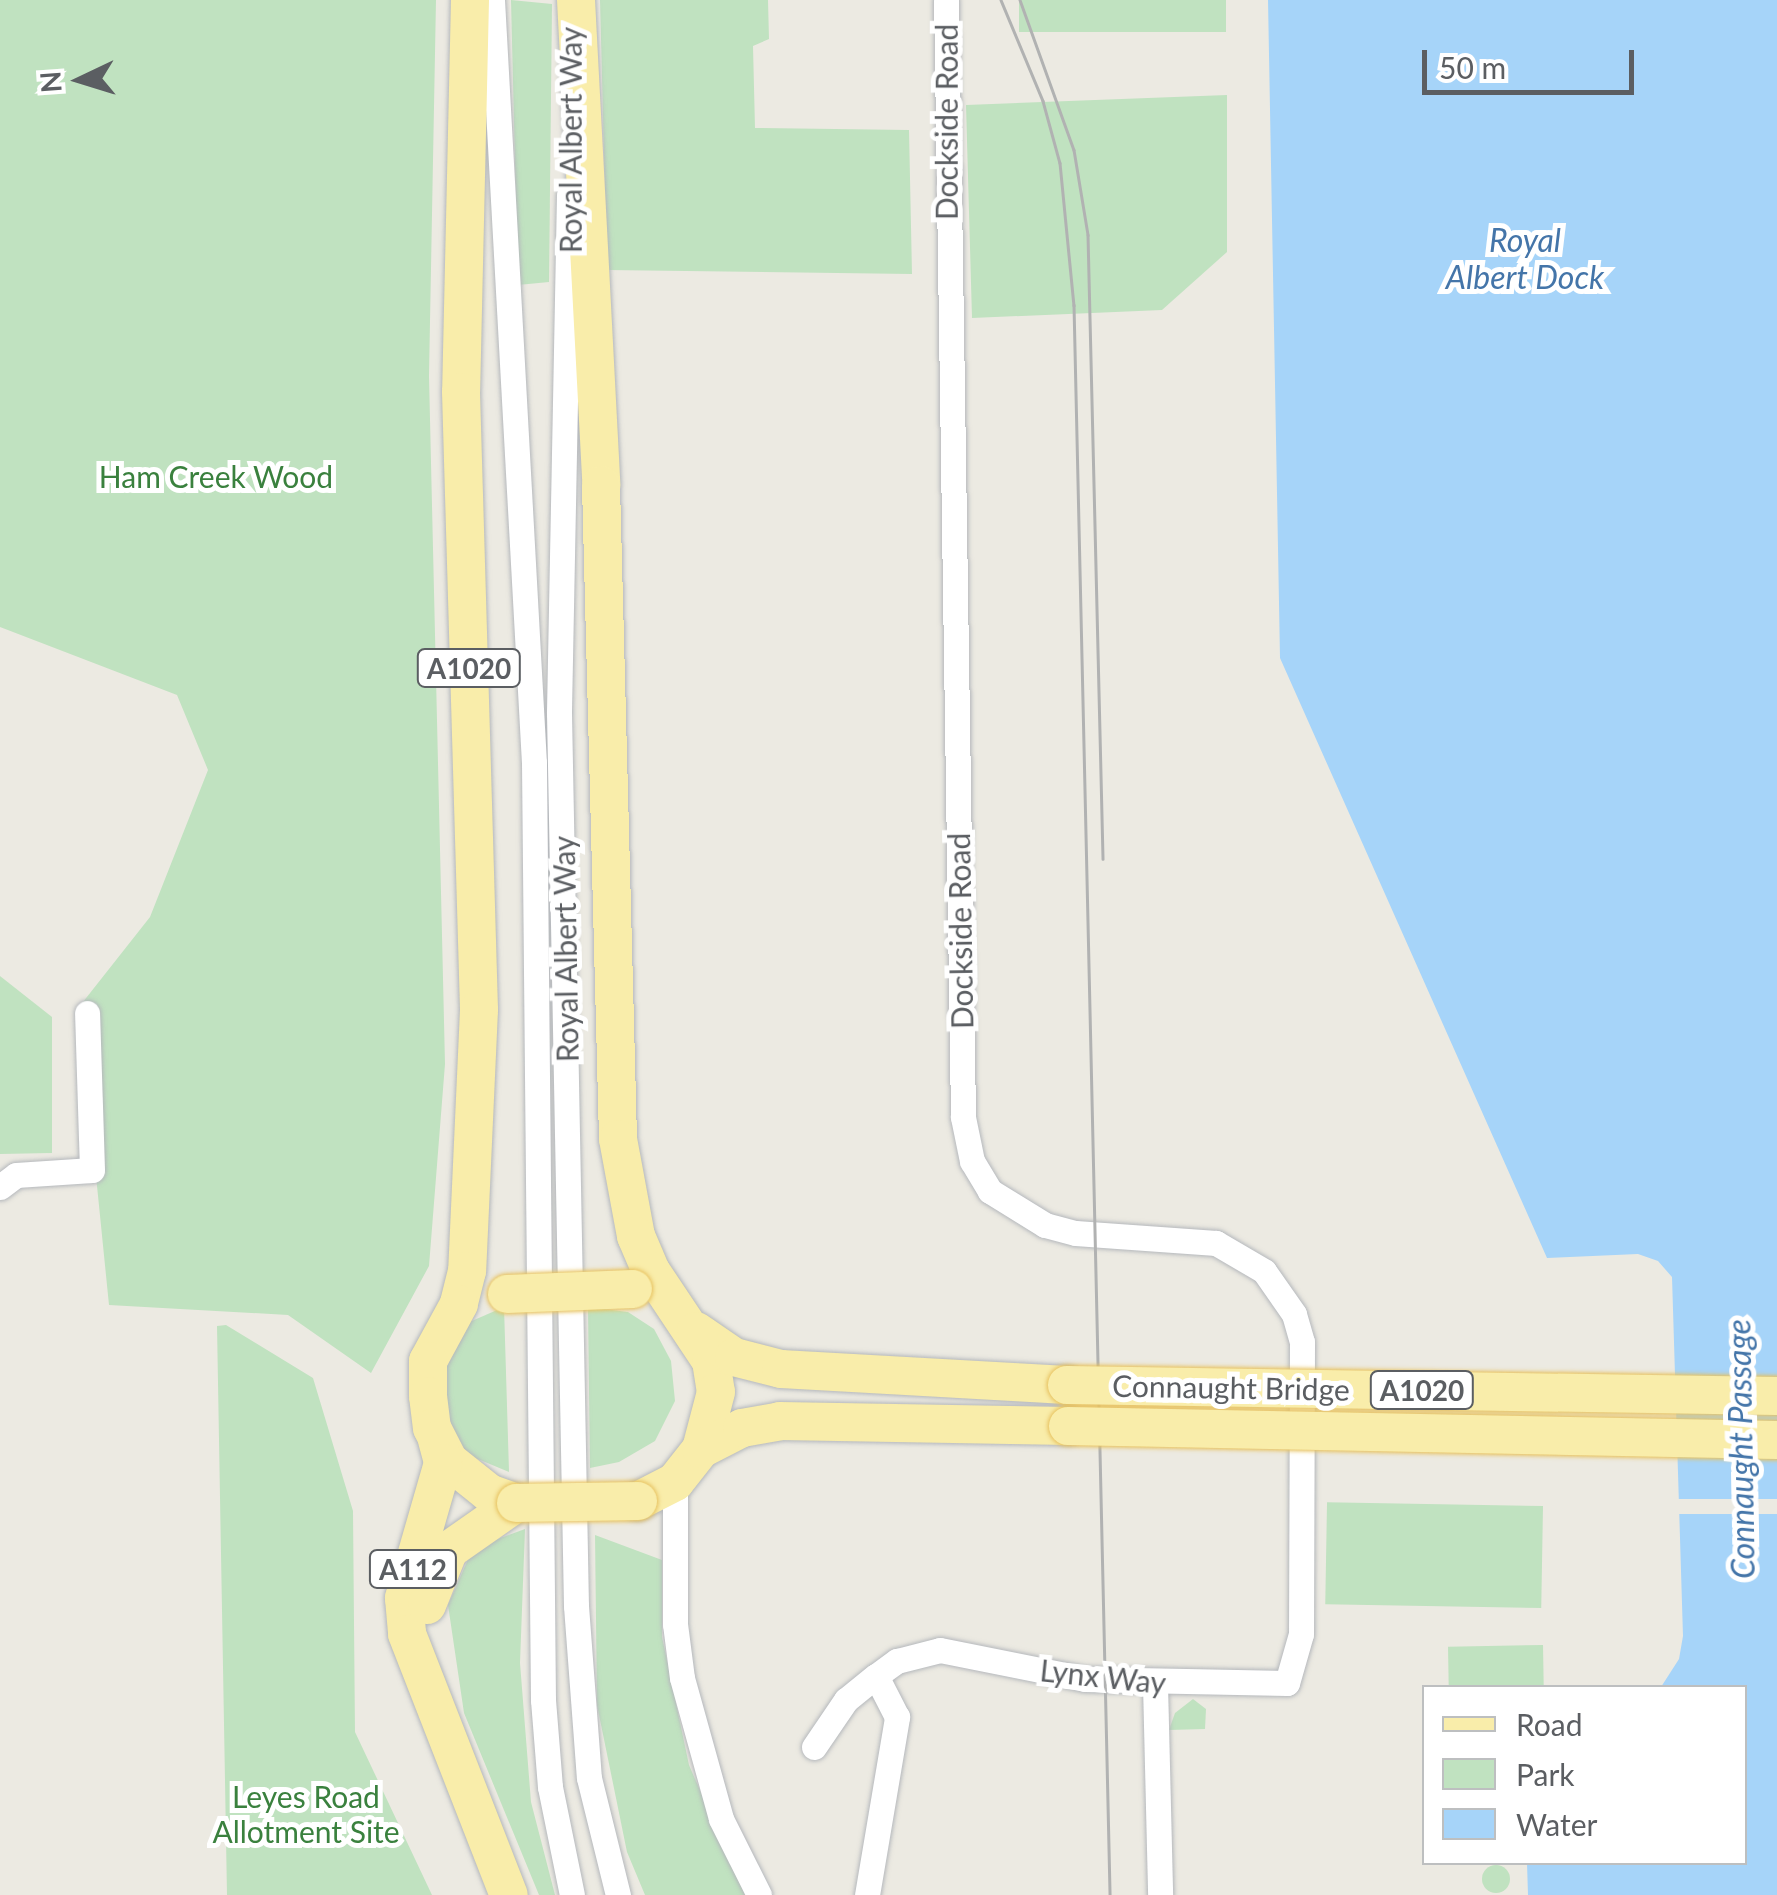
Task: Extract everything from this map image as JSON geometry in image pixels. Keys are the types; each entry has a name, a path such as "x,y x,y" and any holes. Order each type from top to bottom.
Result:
{"main road":[{"name":"A1020","path":"432,1428 428,1361 467,1270 479,1010 461,392 470,0"},
{"name":"Royal Albert Way","path":"574,0 602,504 618,1139 636,1236 672,1301"},
{"path":"444,1330 475,1306 507,1294 633,1289 672,1301"},
{"name":"A1020","path":"516,1503 638,1501 675,1482 701,1449 716,1392 711,1361 696,1331 672,1301"},
{"name":"Connaught Bridge","path":"696,1331 734,1357 781,1369 1067,1385 1777,1396"},
{"name":"Connaught Bridge","path":"701,1449 742,1428 780,1421 1777,1440"},
{"path":"432,1428 462,1472 516,1503"},
{"name":"A112","path":"432,1428 442,1453 441,1478 404,1598 416,1667 439,1706 509,1895"},
{"name":"A112","path":"439,1706 427,1624 432,1585 448,1550 516,1503"}],"street":[{"name":"Royal Albert Way","path":"492,0 534,763 543,1700 550,1788 572,1895"},
{"name":"Royal Albert Way","path":"574,0 569,416 559,713 576,1606 588,1778 618,1895"},
{"name":"Dockside Road","path":"946,0 963,1116 972,1160 990,1190 1045,1224 1074,1233 1216,1243 1264,1271 1274,1285 1294,1314 1302,1342 1301,1634"},
{"path":"0,1187 16,1176 92,1170 87,1013"},
{"path":"675,1482 675,1624 682,1678 720,1819 759,1895"},
{"name":"Lynx Way","path":"814,1747 846,1700 876,1676 897,1661 940,1650 1085,1680 1287,1683 1301,1634"},
{"path":"867,1895 896,1717 876,1676"},
{"path":"1155,1684 1160,1895"}],"green space":[{"name":"Ham Creek Wood","path":"0,0 436,0 429,376 445,1064 429,1266 371,1373 288,1315 109,1305 79,1007 150,917 208,770 177,695 0,627"},
{"path":"511,0 552,4 549,282 518,285"},
{"path":"600,0 768,0 769,39 753,46 755,128 909,130 912,274 607,270"},
{"path":"1019,0 1226,0 1226,32 1019,32"},
{"path":"1227,95 1227,252 1162,310 972,318 966,105"},
{"path":"0,976 52,1017 52,1153 0,1154"},
{"path":"504,1307 509,1472 461,1452 439,1413 440,1355 458,1327"},
{"path":"588,1307 628,1312 654,1329 671,1361 675,1401 655,1441 619,1462 590,1468"},
{"name":"Leyes Road Allotment Site","path":"226,1325 313,1378 353,1511 355,1732 432,1895 227,1895 217,1326"},
{"path":"1327,1502 1543,1506 1541,1608 1325,1604"},
{"path":"525,1529 520,1663 531,1802 555,1895 539,1895 464,1713 448,1605 473,1548"},
{"path":"595,1535 662,1560 662,1637 689,1765 745,1895 645,1895 627,1852 597,1705"},
{"path":"1543,1645 1544,1685 1449,1685 1448,1647"},
{"path":"1193,1699 1206,1709 1205,1729 1169,1730 1175,1713"},
{"path":"1496,1865 1506,1869 1510,1879 1506,1889 1496,1893 1486,1889 1482,1879 1486,1869"}],"water":[{"name":"Royal Albert Dock","path":"1268,0 1777,0 1777,1895 1528,1895 1527,1865 1747,1865 1747,1685 1662,1685 1679,1659 1683,1636 1672,1277 1658,1261 1638,1254 1547,1258 1280,658"}],"pier":[{"path":"1675,1499 1777,1499 1777,1514 1675,1514"}],"tram line":[{"path":"1001,0 1043,101 1060,163 1074,305 1110,1895"},
{"path":"1020,0 1074,150 1088,235 1103,859"}],"water label":[{"name":"Connaught Passage","path":"1741,1449"}]}
